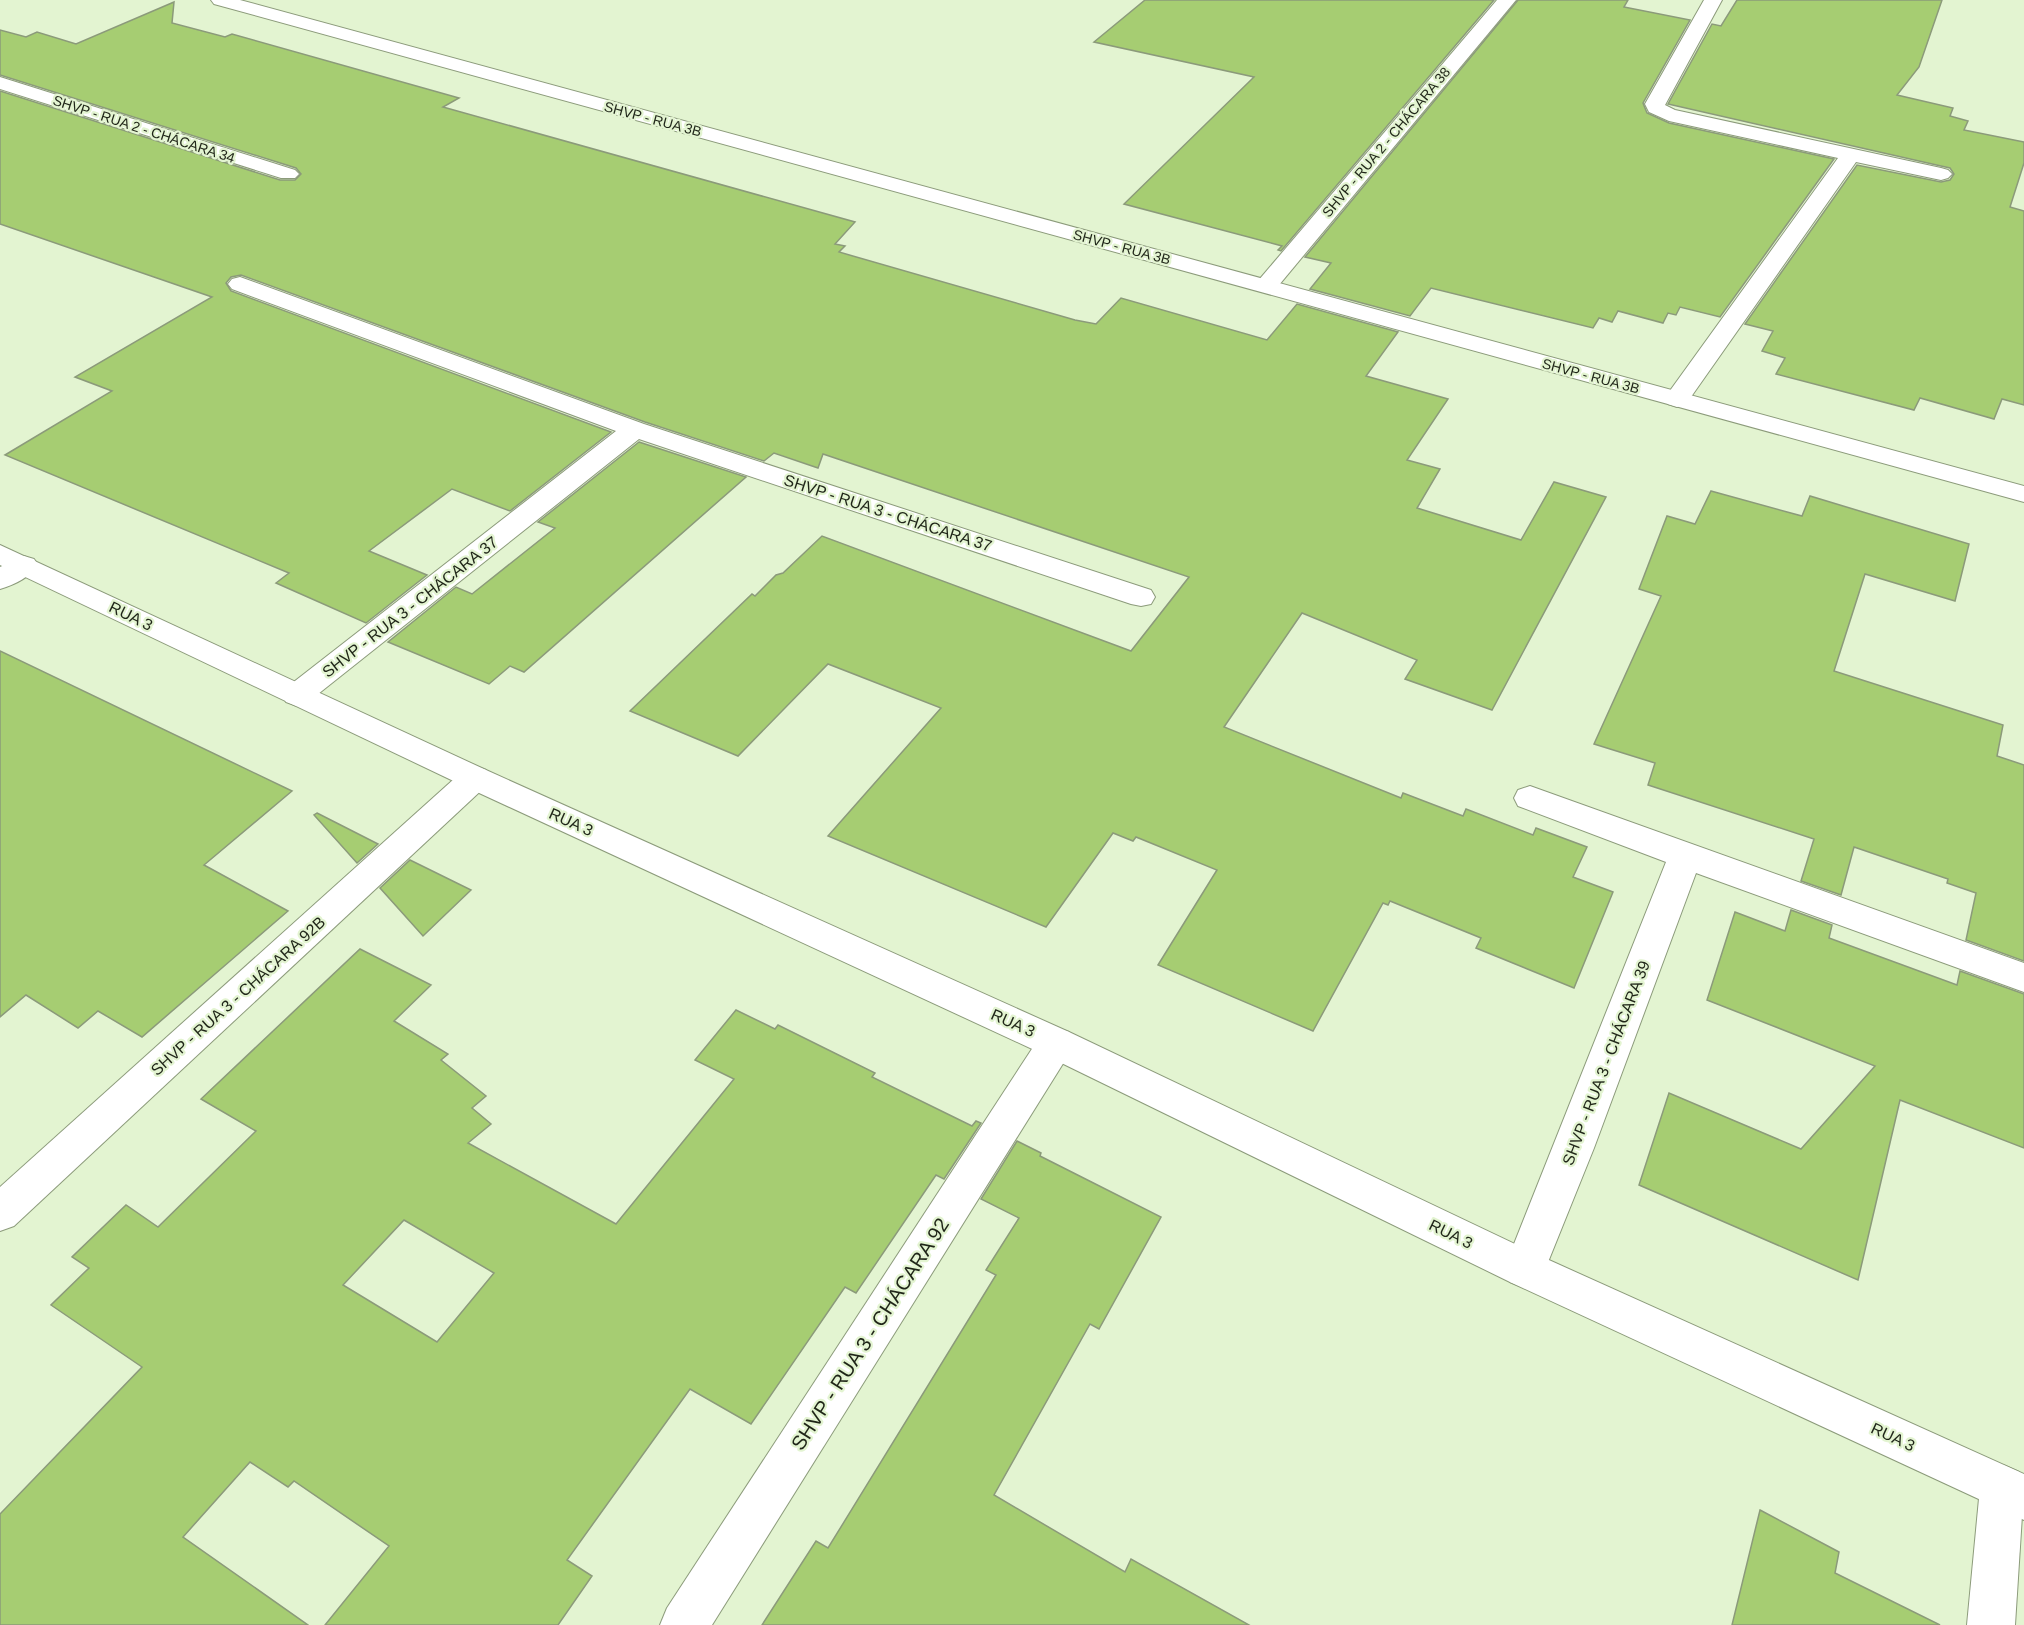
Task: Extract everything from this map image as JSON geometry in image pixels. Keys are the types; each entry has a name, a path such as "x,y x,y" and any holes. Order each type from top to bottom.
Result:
{"street":[{"name":"SHVP - RUA 3B","path":"220,0 2024,494"},
{"name":"SHVP - RUA 2 - CHÁCARA 38","path":"1266,286 1508,0"},
{"path":"1713,0 1655,104 1656,108 1669,115 1941,174"},
{"name":"SHVP - RUA 2 - CHÁCARA 34","path":"0,83 288,174"},
{"path":"1677,399 1706,355 1851,155"},
{"name":"SHVP - RUA 3 - CHÁCARA 37","path":"240,284 635,429 1141,597"},
{"name":"SHVP - RUA 3 - CHÁCARA 37","path":"297,695 635,429"},
{"name":"RUA 3","path":"8,566 297,695 1056,1043 1525,1269 2014,1492"},
{"name":"SHVP - RUA 3 - CHÁCARA 92B","path":"0,1213 475,778"},
{"path":"1530,798 2024,978"},
{"name":"SHVP - RUA 3 - CHÁCARA 39","path":"1525,1269 1684,856"},
{"name":"SHVP - RUA 3 - CHÁCARA 92","path":"684,1625 1056,1043"},
{"path":"1991,1625 2014,1492"}],"building":[{"path":"1145,0 1494,0 1281,251 1278,250 1282,246 1124,204 1254,77 1094,42"},
{"path":"1518,0 1628,0 1624,7 1690,20 1643,103 1647,113 1669,123 1834,159 1720,317 1680,307 1676,315 1668,313 1663,323 1618,311 1612,322 1599,318 1593,328 1431,288 1410,316 1310,289 1331,263 1305,257"},
{"path":"1737,0 1942,0 1919,67 1897,95 1953,108 1950,116 1968,121 1964,130 2024,142 2024,163 2010,207 2024,211 2024,405 2002,399 1994,419 1920,398 1914,410 1776,374 1785,358 1762,351 1773,331 1745,324 1857,165 1941,182 1950,180 1954,174 1950,168 1668,104 1712,24 1721,26"},
{"path":"174,2 172,23 225,37 232,34 459,98 443,107 855,222 835,244 845,246 839,252 1075,320 1096,324 1121,298 1267,340 1297,304 1398,332 1366,376 1448,399 1407,460 1440,469 1417,508 1521,540 1554,482 1606,497 1492,710 1405,679 1417,660 1302,613 1224,727 1401,798 1403,793 1463,816 1466,809 1533,835 1536,828 1587,847 1573,877 1613,892 1574,988 1476,948 1481,938 1390,901 1388,905 1383,903 1313,1031 1158,965 1217,870 1136,837 1133,841 1113,833 1046,927 828,836 941,708 828,664 738,756 630,711 752,594 755,596 776,575 783,573 822,536 1131,651 1189,577 823,454 818,468 774,453 764,461 645,422 241,275 231,277 226,283 231,291 611,432 510,511 452,489 369,551 427,575 366,623 276,583 289,573 5,455 112,391 75,377 212,297 0,224 0,91 280,180 295,180 301,174 296,168 0,75 0,30 26,37 37,32 76,44"},
{"path":"639,442 746,477 524,672 510,666 489,684 388,642 456,587 472,594 555,528 538,522"},
{"path":"1711,491 1802,516 1810,496 1969,544 1955,601 1865,574 1834,671 2003,725 1997,756 2024,765 2024,961 1966,940 1976,893 1947,883 1948,879 1854,847 1841,895 1801,881 1814,839 1648,785 1655,763 1594,744 1661,596 1639,589 1667,516 1695,524"},
{"path":"0,651 292,791 204,865 288,911 142,1037 98,1011 78,1028 26,995 0,1017"},
{"path":"317,813 378,844 357,863 314,815"},
{"path":"410,860 471,890 423,936 380,888"},
{"path":"1791,910 1832,925 1829,938 1957,985 1960,971 2024,994 2024,1148 1900,1100 1858,1280 1639,1185 1669,1093 1801,1149 1875,1066 1707,1000 1735,912 1785,931"},
{"path":"360,949 431,985 394,1021 448,1054 441,1060 486,1096 472,1108 491,1124 468,1143 616,1224 734,1079 695,1060 736,1010 775,1029 778,1025 875,1073 872,1077 972,1126 976,1121 981,1123 944,1179 936,1175 856,1293 845,1287 751,1424 690,1389 567,1560 592,1576 558,1625 325,1625 389,1546 294,1481 288,1487 250,1462 183,1537 308,1625 0,1625 0,1514 142,1367 51,1305 89,1268 72,1257 126,1205 158,1227 256,1131 201,1099","holes":["404,1220 494,1273 437,1342 343,1285"]},
{"path":"1017,1141 1041,1153 1040,1156 1161,1217 1099,1329 1090,1324 994,1495 1125,1572 1131,1559 1249,1625 762,1625 816,1541 828,1548 996,1275 986,1270 1019,1218 981,1199"},
{"path":"1760,1510 1839,1552 1835,1573 1940,1625 1732,1625"}]}
